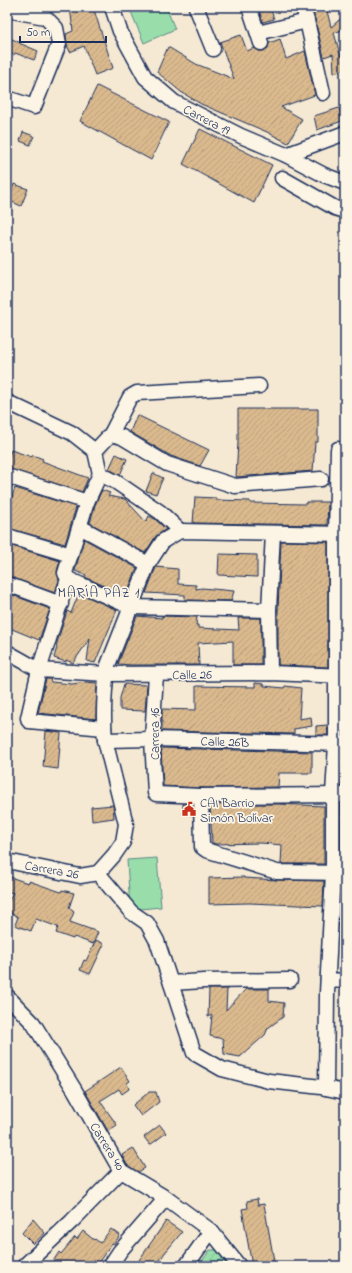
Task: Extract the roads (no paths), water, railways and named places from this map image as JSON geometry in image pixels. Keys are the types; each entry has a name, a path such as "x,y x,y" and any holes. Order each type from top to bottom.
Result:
{"street":[{"name":"Carrera 19","path":"112,7 120,31 145,77 174,102 242,136 286,155 324,175 345,183"},
{"path":"196,7 213,49"},
{"path":"249,7 259,38 307,21"},
{"path":"303,7 323,93"},
{"path":"7,10 44,17 56,28 59,44 34,107 7,98"},
{"path":"286,155 345,133"},
{"path":"282,178 335,208 345,211"},
{"path":"95,451 111,434 130,397 137,393 259,386"},
{"path":"8,405 72,433 95,451 100,474 87,502 65,573 68,579 131,607 269,610"},
{"path":"111,434 122,436 167,464 235,486 321,479"},
{"path":"326,1088 327,993 339,872 341,484 338,448"},
{"path":"100,474 116,482 160,512 180,531"},
{"path":"7,476 87,502"},
{"path":"80,527 148,564"},
{"path":"340,534 180,531 164,541 148,564 108,665 106,674 105,734 126,824 123,842 98,873 131,912 146,923 158,941 194,1053 222,1069 269,1081 326,1088 345,1092"},
{"path":"270,673 269,610 273,532"},
{"path":"7,536 71,555"},
{"path":"7,652 39,670 68,579"},
{"path":"7,584 61,604"},
{"name":"Calle 26","path":"39,670 106,674 270,673 341,676"},
{"name":"Calle 26B","path":"39,670 28,718 29,721 105,734 152,739 340,744"},
{"name":"Carrera 16","path":"156,674 152,739 155,793 201,796"},
{"path":"339,795 201,796 202,847 206,850 277,872 339,872"},
{"name":"Carrera 26","path":"7,862 80,876 98,873"},
{"path":"171,983 204,980 290,980"},
{"path":"328,980 345,981"},
{"name":"Carrera 40","path":"7,996 33,1023 74,1089 121,1171 166,1198 211,1230 239,1266"},
{"path":"24,1266 72,1221 121,1171"},
{"path":"110,1266 120,1250 166,1198"},
{"path":"186,1266 211,1230"}],"place":[{"name":"CAI Barrio Simón Bolívar","path":"189,809"}],"district":[{"name":"MARÍA PAZ 1","path":"99,592"}]}
